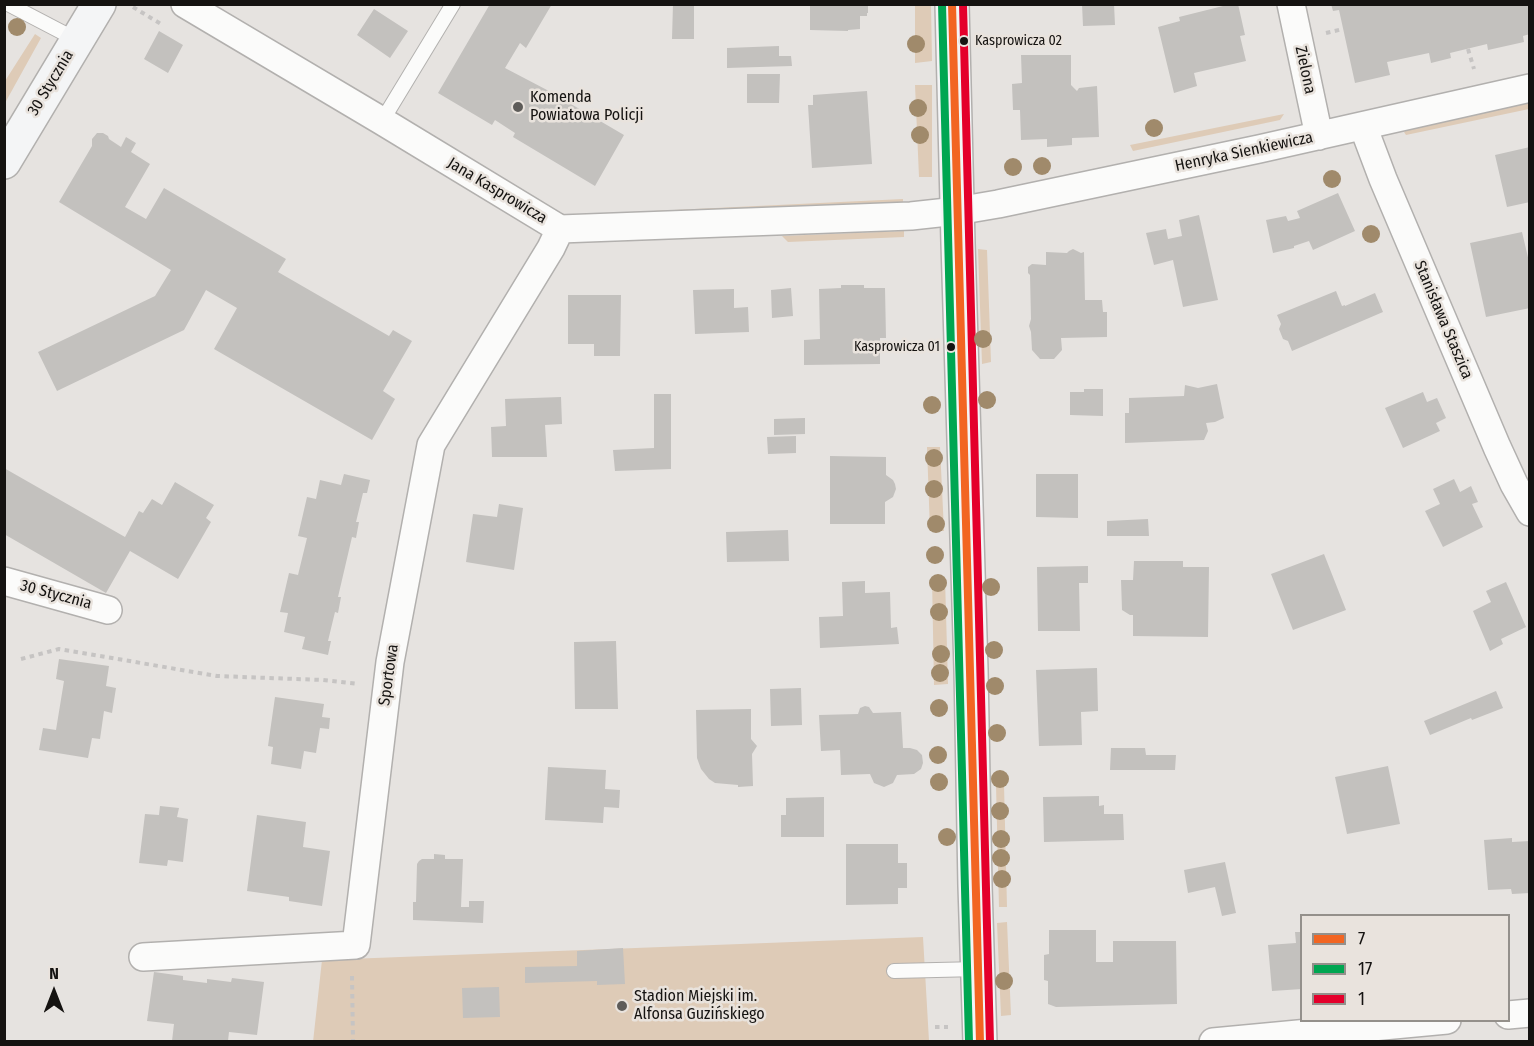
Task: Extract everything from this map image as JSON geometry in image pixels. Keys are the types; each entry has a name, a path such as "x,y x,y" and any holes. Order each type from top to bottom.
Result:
{"street":[{"name":"30 Stycznia","path":"4,162 99,4"},
{"name":"Jana Kasprowicza","path":"185,4 560,230 911,216 957,211"},
{"path":"952,4 980,1041"},
{"name":"Zielona","path":"1291,4 1319,136"},
{"name":"Henryka Sienkiewicza","path":"957,211 1319,136 1530,88"},
{"name":"Stanisława Staszica","path":"1363,126 1383,179 1497,447 1530,512"},
{"name":"Sportowa","path":"142,957 356,945 390,662 431,445 560,230"},
{"name":"30 Stycznia","path":"4,581 108,610"},
{"path":"1510,1015 1530,1013"},
{"path":"1212,1041 1425,1022"}],"lane":[{"path":"8,4 77,40"},
{"path":"382,121 453,4"},
{"path":"894,971 979,969"}],"path":[{"path":"1468,49 1474,70"},
{"path":"21,658 59,649 217,676 322,680 387,688"},
{"path":"351,972 352,1041"}],"shaded area":[{"path":"915,5 931,5 932,61 915,63"},
{"path":"35,34 41,38 5,103 5,81"},
{"path":"915,85 932,85 932,177 919,177"},
{"path":"1529,102 1529,109 1406,135 1404,132 1409,128"},
{"path":"1284,114 1280,120 1133,151 1130,145"},
{"path":"903,199 903,204 585,220 590,214"},
{"path":"904,231 904,237 788,242 782,236"},
{"path":"978,249 987,250 991,362 982,364"},
{"path":"927,447 940,447 944,531 930,531"},
{"path":"932,578 945,578 948,684 934,685"},
{"path":"1004,784 1007,907 999,907 996,785"},
{"path":"1007,922 1011,1015 1001,1016 997,923"},
{"name":"Stadion Miejski im. Alfonsa Guzińskiego","path":"923,937 929,1041 313,1042 322,960"}],"building":[{"name":"Komenda Powiatowa Policji","path":"490,4 552,4 526,48 520,43 505,68 624,135 595,186 513,137 515,133 495,120 492,125 438,93"},
{"path":"673,4 694,4 694,39 672,39"},
{"path":"810,4 868,4 868,13 867,16 860,16 860,29 810,30"},
{"path":"1082,4 1114,4 1115,25 1083,26"},
{"path":"1238,4 1245,35 1240,36 1246,61 1194,73 1197,86 1174,93 1158,27 1180,21 1179,17"},
{"path":"1331,4 1400,4 1401,6 1409,4 1530,4 1530,34 1523,36 1524,42 1488,50 1487,44 1450,53 1451,58 1431,63 1429,53 1387,62 1390,75 1355,83 1339,10 1333,11"},
{"path":"374,9 408,31 390,58 357,35"},
{"path":"159,31 183,45 168,73 144,59"},
{"path":"779,46 779,56 791,56 792,66 727,68 727,48"},
{"path":"1021,55 1071,55 1071,85 1077,91 1079,88 1097,86 1099,137 1072,138 1072,145 1047,147 1047,139 1021,140 1020,110 1013,110 1012,84 1022,83"},
{"path":"747,74 780,74 779,103 747,103"},
{"path":"867,91 872,164 812,168 808,105 813,105 813,95"},
{"path":"97,133 103,133 121,147 126,137 136,143 131,152 150,164 125,207 146,219 164,188 286,259 278,272 389,336 393,330 412,341 383,391 395,399 372,440 214,349 237,308 206,290 184,330 57,391 38,352 155,296 171,270 59,202 92,146 92,139"},
{"path":"1530,147 1530,202 1507,207 1495,155"},
{"path":"1338,193 1355,231 1313,250 1309,241 1294,246 1294,248 1273,253 1266,220 1286,216 1288,221 1300,218 1297,211"},
{"path":"1199,215 1218,300 1183,307 1173,260 1154,265 1146,233 1166,229 1168,239 1182,236 1179,220"},
{"path":"1522,232 1530,266 1530,308 1486,317 1470,243"},
{"path":"1073,249 1084,252 1085,300 1102,300 1103,312 1107,312 1107,337 1061,338 1062,350 1054,359 1040,359 1032,350 1029,326 1031,319 1028,267 1032,264 1046,265 1046,252 1067,253"},
{"path":"841,285 885,288 886,338 880,338 880,364 804,365 804,340 820,339 819,289 841,288"},
{"path":"791,288 793,316 772,318 771,290"},
{"path":"734,289 734,308 748,307 749,332 695,334 693,290"},
{"path":"1336,291 1342,306 1375,293 1383,312 1292,351 1288,341 1283,339 1277,315"},
{"path":"568,295 621,295 620,356 594,356 594,344 568,344"},
{"path":"1217,384 1224,418 1206,423 1208,431 1204,440 1125,443 1125,413 1129,413 1129,398 1184,396 1185,385 1198,388"},
{"path":"1084,389 1103,389 1103,416 1070,415 1070,392 1084,392"},
{"path":"1423,392 1427,402 1437,398 1446,418 1436,423 1440,431 1403,448 1385,408"},
{"path":"654,394 671,394 671,469 615,471 613,450 654,448"},
{"path":"561,397 562,424 545,425 547,457 492,457 491,427 506,426 505,399"},
{"path":"805,418 805,434 774,435 774,419"},
{"path":"796,436 796,453 768,454 767,437"},
{"path":"830,456 886,457 886,475 893,480 896,489 893,497 885,502 885,524 830,524"},
{"path":"4,468 125,537 139,511 143,513 152,499 162,505 175,482 214,505 206,518 211,522 178,579 130,551 106,593 4,534"},
{"path":"344,474 370,480 367,493 363,493 356,522 359,522 356,538 352,537 338,597 341,597 338,613 335,612 328,641 331,641 328,655 302,649 305,637 284,632 288,613 280,612 289,573 298,575 307,538 298,536 307,497 316,499 320,480 341,485"},
{"path":"1036,474 1078,474 1078,518 1036,517"},
{"path":"1454,479 1460,492 1471,486 1478,502 1472,504 1483,527 1443,547 1425,511 1440,504 1433,489"},
{"path":"499,504 523,508 514,570 466,562 473,514 497,517"},
{"path":"1148,519 1149,536 1107,536 1107,521"},
{"path":"788,530 789,561 727,562 726,532"},
{"path":"1324,554 1346,610 1293,630 1271,574"},
{"path":"1134,561 1183,561 1183,567 1209,567 1208,637 1133,636 1133,615 1122,610 1121,580 1133,580"},
{"path":"1088,566 1088,583 1079,583 1080,631 1038,631 1037,567"},
{"path":"865,581 865,593 890,592 891,628 897,627 899,644 820,648 819,617 843,616 842,582"},
{"path":"1506,582 1526,627 1501,639 1503,644 1490,651 1473,611 1491,602 1486,591"},
{"path":"616,641 618,709 575,709 574,642"},
{"path":"59,659 109,666 106,686 116,688 112,713 104,711 100,739 92,738 88,758 39,750 43,728 56,730 64,681 56,679"},
{"path":"1097,668 1098,711 1081,712 1082,745 1039,746 1036,670"},
{"path":"801,688 802,725 771,726 770,689"},
{"path":"1496,691 1503,708 1430,735 1424,721"},
{"path":"275,697 324,704 322,717 330,718 329,729 320,728 316,753 304,751 301,769 271,764 273,747 268,746"},
{"path":"869,707 873,713 901,712 903,748 917,750 922,755 921,769 914,774 897,775 893,783 884,787 874,783 870,774 841,775 840,750 821,751 819,715 858,714 860,708"},
{"path":"751,709 751,739 757,746 752,754 753,786 738,787 738,785 715,783 701,769 697,758 696,710"},
{"path":"1111,748 1145,748 1146,755 1176,755 1175,770 1110,770"},
{"path":"1388,766 1400,824 1347,834 1335,777"},
{"path":"548,767 606,770 605,789 620,790 619,808 604,807 603,823 545,820"},
{"path":"1099,796 1099,806 1104,805 1104,814 1123,814 1124,840 1044,842 1043,797"},
{"path":"824,797 824,837 781,837 781,815 786,815 786,798"},
{"path":"160,806 179,808 177,817 188,819 183,862 168,860 167,866 139,863 145,814 159,815"},
{"path":"257,815 306,822 303,847 330,851 322,906 289,901 289,897 247,891"},
{"path":"1512,838 1512,842 1530,841 1530,893 1512,894 1511,889 1488,890 1484,840"},
{"path":"846,844 898,844 898,863 907,863 907,888 898,888 898,904 846,905"},
{"path":"434,854 445,855 445,859 463,859 461,907 469,907 469,901 484,901 483,923 413,920 417,864 422,859 434,859"},
{"path":"1225,862 1236,913 1222,916 1215,887 1188,893 1184,870"},
{"path":"1049,930 1096,930 1096,962 1113,962 1113,941 1176,941 1177,1004 1056,1007 1048,1004 1048,981 1044,980 1044,955 1049,954"},
{"path":"1295,932 1300,932 1300,989 1272,991 1268,945 1296,943"},
{"path":"623,948 625,984 597,985 597,981 525,983 525,967 577,966 577,951"},
{"path":"154,972 183,976 183,980 207,983 207,979 231,982 232,978 264,982 257,1035 229,1032 228,1041 172,1041 174,1024 147,1021"},
{"path":"499,987 500,1017 463,1018 462,988"}],"transit line":[{"name":"17","path":"942,4 969,1042"},
{"name":"7","path":"952,4 980,1042"},
{"name":"1","path":"963,4 990,1042"}],"place":[{"name":"Kasprowicza 02","path":"964,41"},
{"name":"Komenda Powiatowa Policji","path":"518,107"},
{"name":"Kasprowicza 01","path":"951,347"},
{"name":"Stadion Miejski im. Alfonsa Guzińskiego","path":"622,1006"}]}
